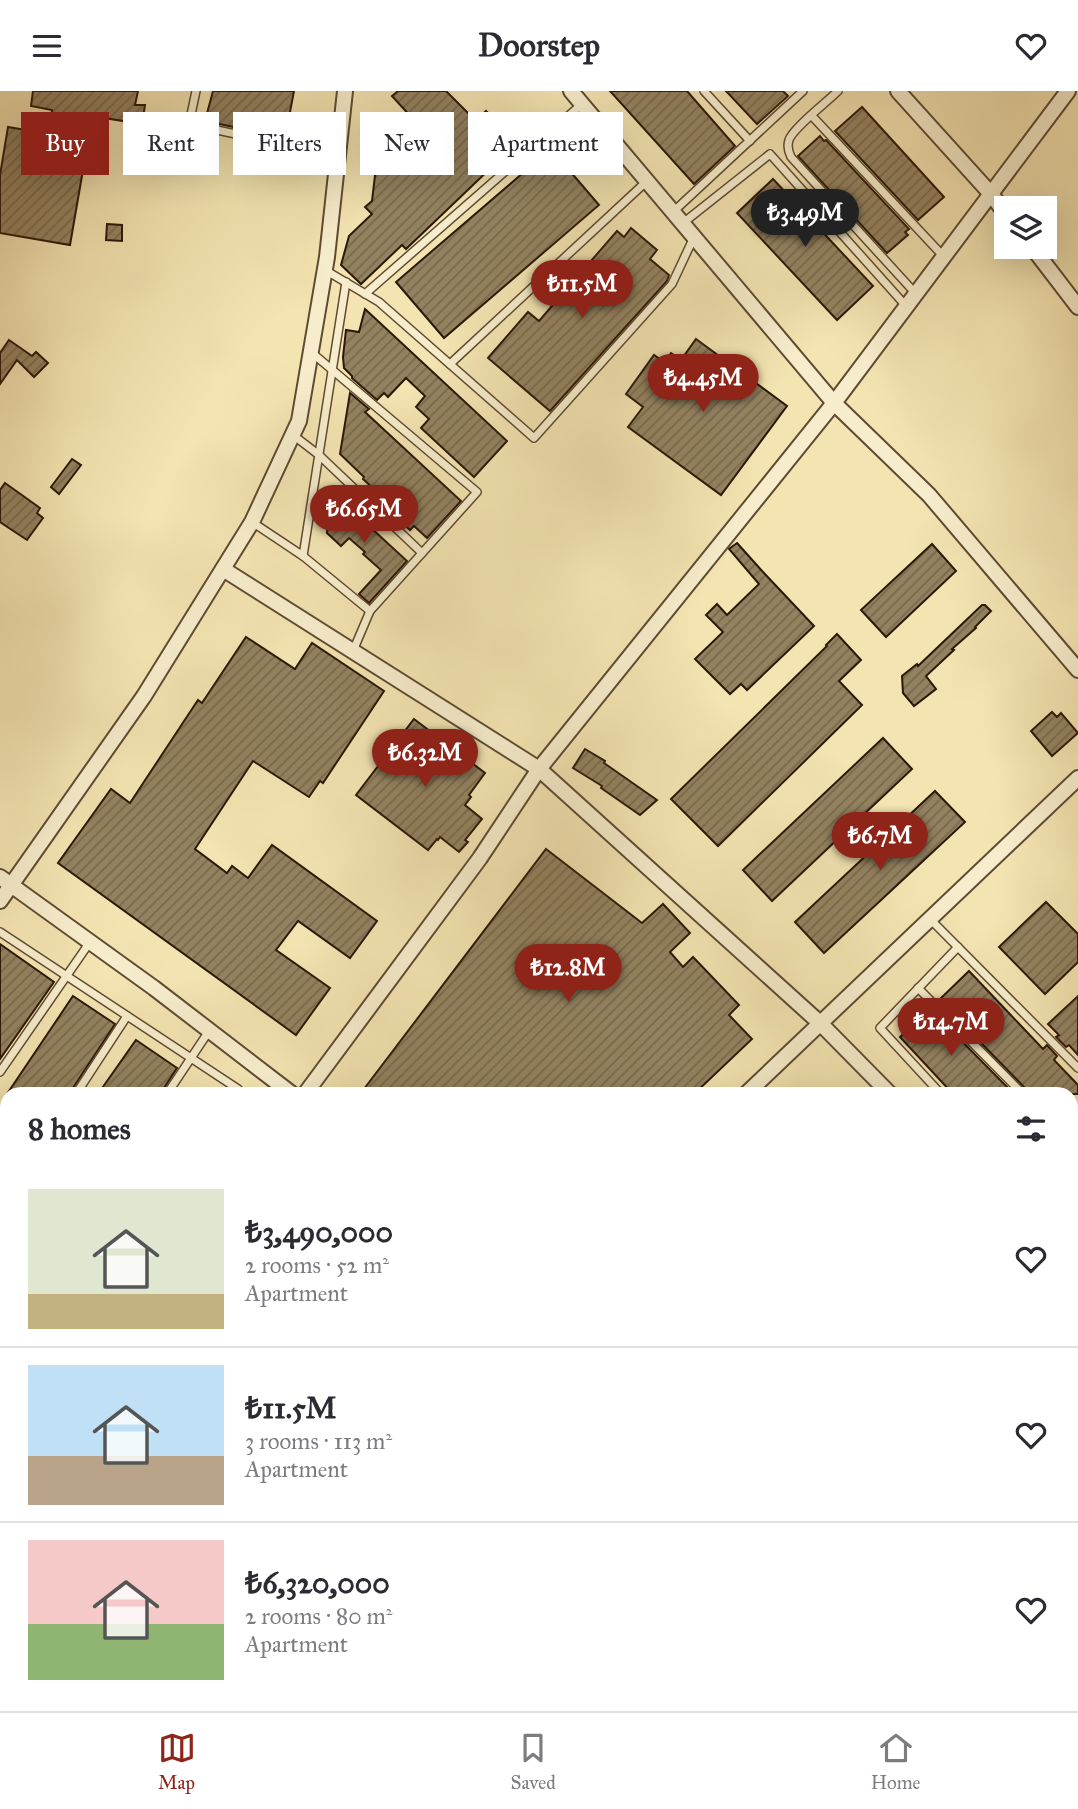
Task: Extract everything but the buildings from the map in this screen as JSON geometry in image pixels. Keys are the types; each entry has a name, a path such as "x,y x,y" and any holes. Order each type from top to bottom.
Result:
{"street":[{"path":"343,112 345,91"},
{"path":"571,91 834,403 929,495 1078,670"},
{"path":"898,91 994,198"},
{"path":"310,1087 480,858 539,769 834,403 1068,91"},
{"path":"0,901 6,881 144,696 252,522 299,421 325,269 336,175"},
{"path":"1040,259 1078,307"},
{"path":"223,569 539,769 821,1024 883,1087"},
{"path":"754,1087 1078,778"},
{"path":"6,881 283,1087"}],"lane":[{"path":"196,91 190,124 233,133"},
{"path":"704,91 750,141"},
{"path":"678,218 750,141 803,91"},
{"path":"838,91 790,135 788,146 791,157 916,294"},
{"path":"365,294 582,104"},
{"path":"812,116 944,257"},
{"path":"678,218 770,154 906,306"},
{"path":"450,364 647,181"},
{"path":"325,269 379,302 534,438 672,284 694,237"},
{"path":"303,556 346,282"},
{"path":"311,352 477,492 370,611 353,651"},
{"path":"292,435 319,455 422,553"},
{"path":"252,522 303,556 370,611"},
{"path":"930,919 1078,1068"},
{"path":"0,932 235,1087"},
{"path":"0,1072 90,942"},
{"path":"935,1087 880,1028 958,947"},
{"path":"918,988 1016,1087"},
{"path":"81,1087 128,1016"},
{"path":"172,1087 209,1031"}]}
